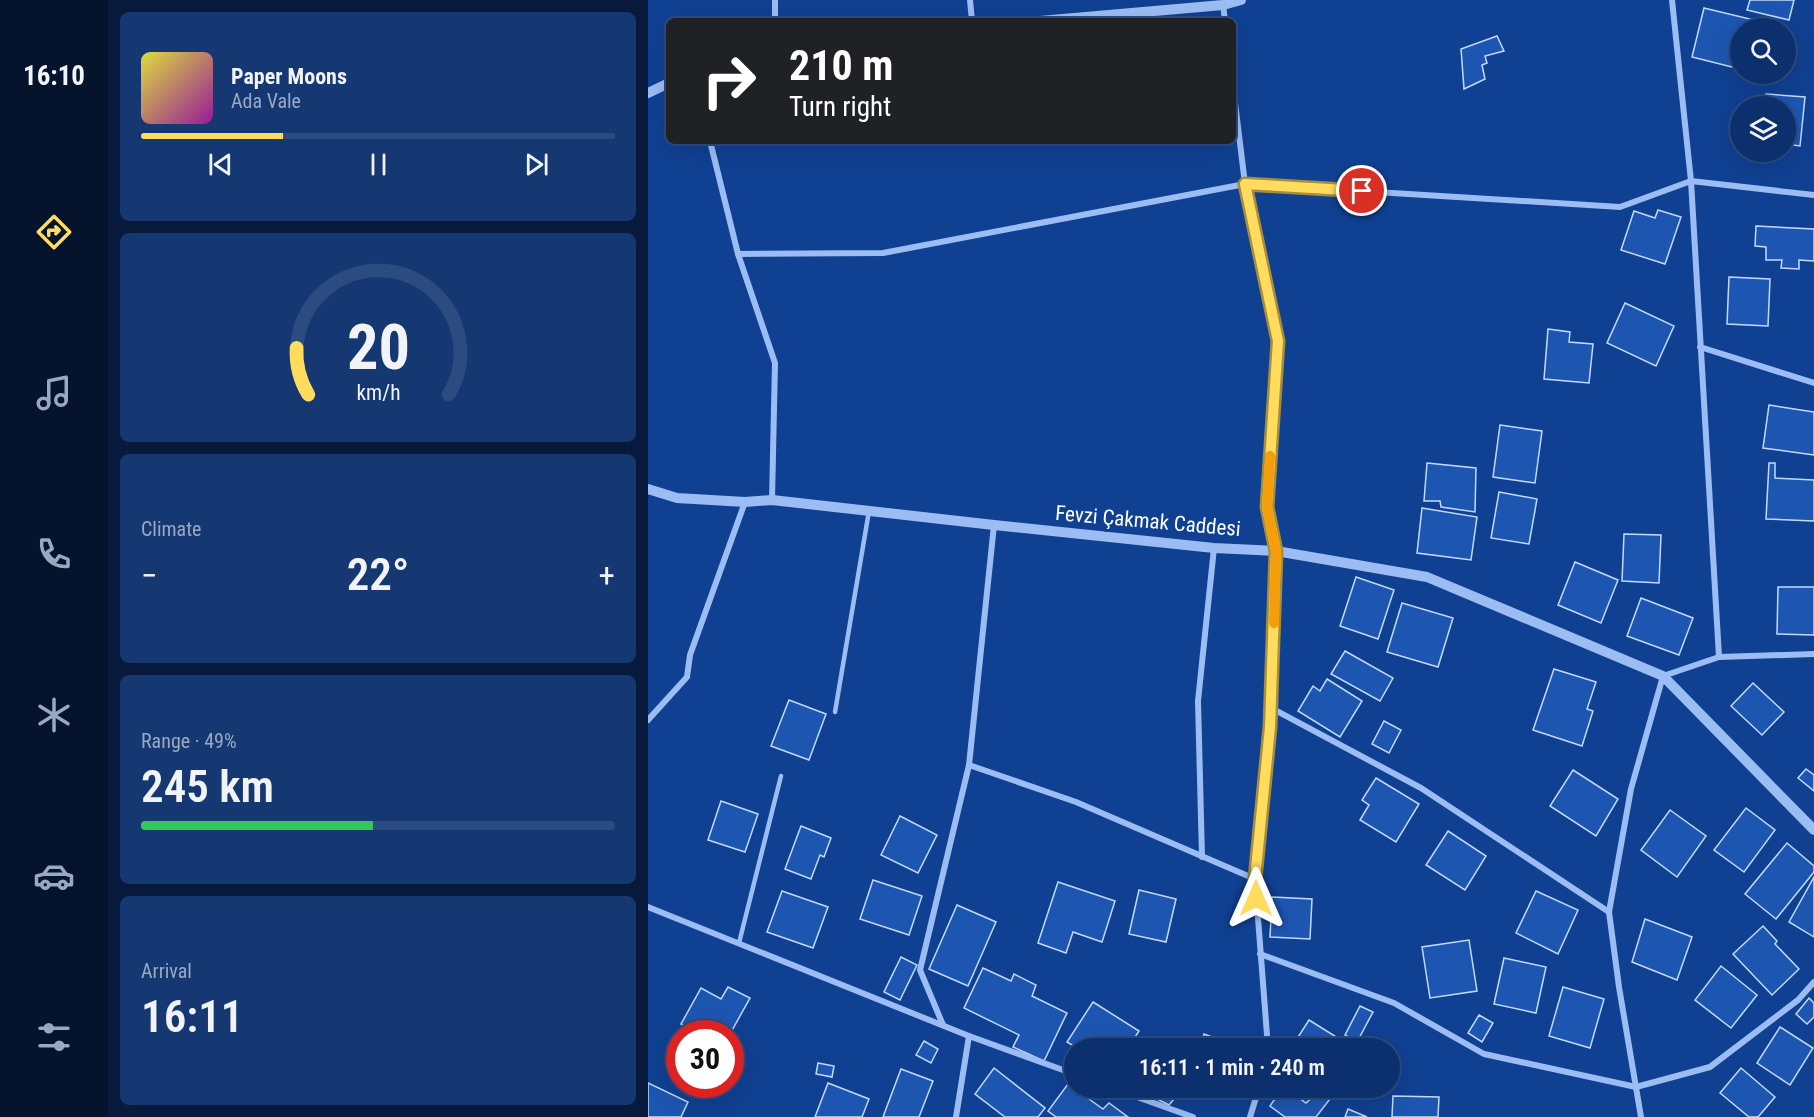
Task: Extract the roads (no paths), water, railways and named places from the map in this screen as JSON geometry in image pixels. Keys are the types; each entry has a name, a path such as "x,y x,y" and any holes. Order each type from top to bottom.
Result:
{"street":[{"path":"775,18 776,0"},
{"path":"970,0 972,18"},
{"path":"1070,18 1241,0"},
{"path":"1672,0 1691,181 1719,657"},
{"path":"1223,3 1225,18"},
{"path":"648,93 666,84"},
{"path":"1236,110 1245,184 1278,341 1267,507 1276,551 1271,708 1255,879 1267,1038"},
{"path":"711,144 738,254 775,363 772,500"},
{"path":"738,254 883,253 1245,184 1620,207 1691,181 1814,195"},
{"path":"1700,347 1814,383"},
{"name":"Fevzi Çakmak Caddesi","path":"648,489 677,498 745,502 772,500 1214,548 1276,551 1427,577 1663,676 1814,830"},
{"path":"648,720 687,677 690,655 745,502"},
{"path":"943,1025 921,970 969,765 994,525"},
{"path":"1202,857 1198,701 1214,548"},
{"path":"1641,1117 1609,912 1631,789 1663,676 1719,657 1814,654"},
{"path":"1271,708 1421,788 1609,912"},
{"path":"969,765 1076,802 1255,879"},
{"path":"648,907 969,1036 1064,1070"},
{"path":"1260,954 1394,1003 1484,1054 1636,1087 1710,1067 1798,1000 1814,982"},
{"path":"956,1117 969,1036"},
{"path":"1140,1098 1193,1117"},
{"path":"1250,1117 1256,1098"}],"lane":[{"path":"835,712 869,511"},
{"path":"739,943 781,776"}]}
